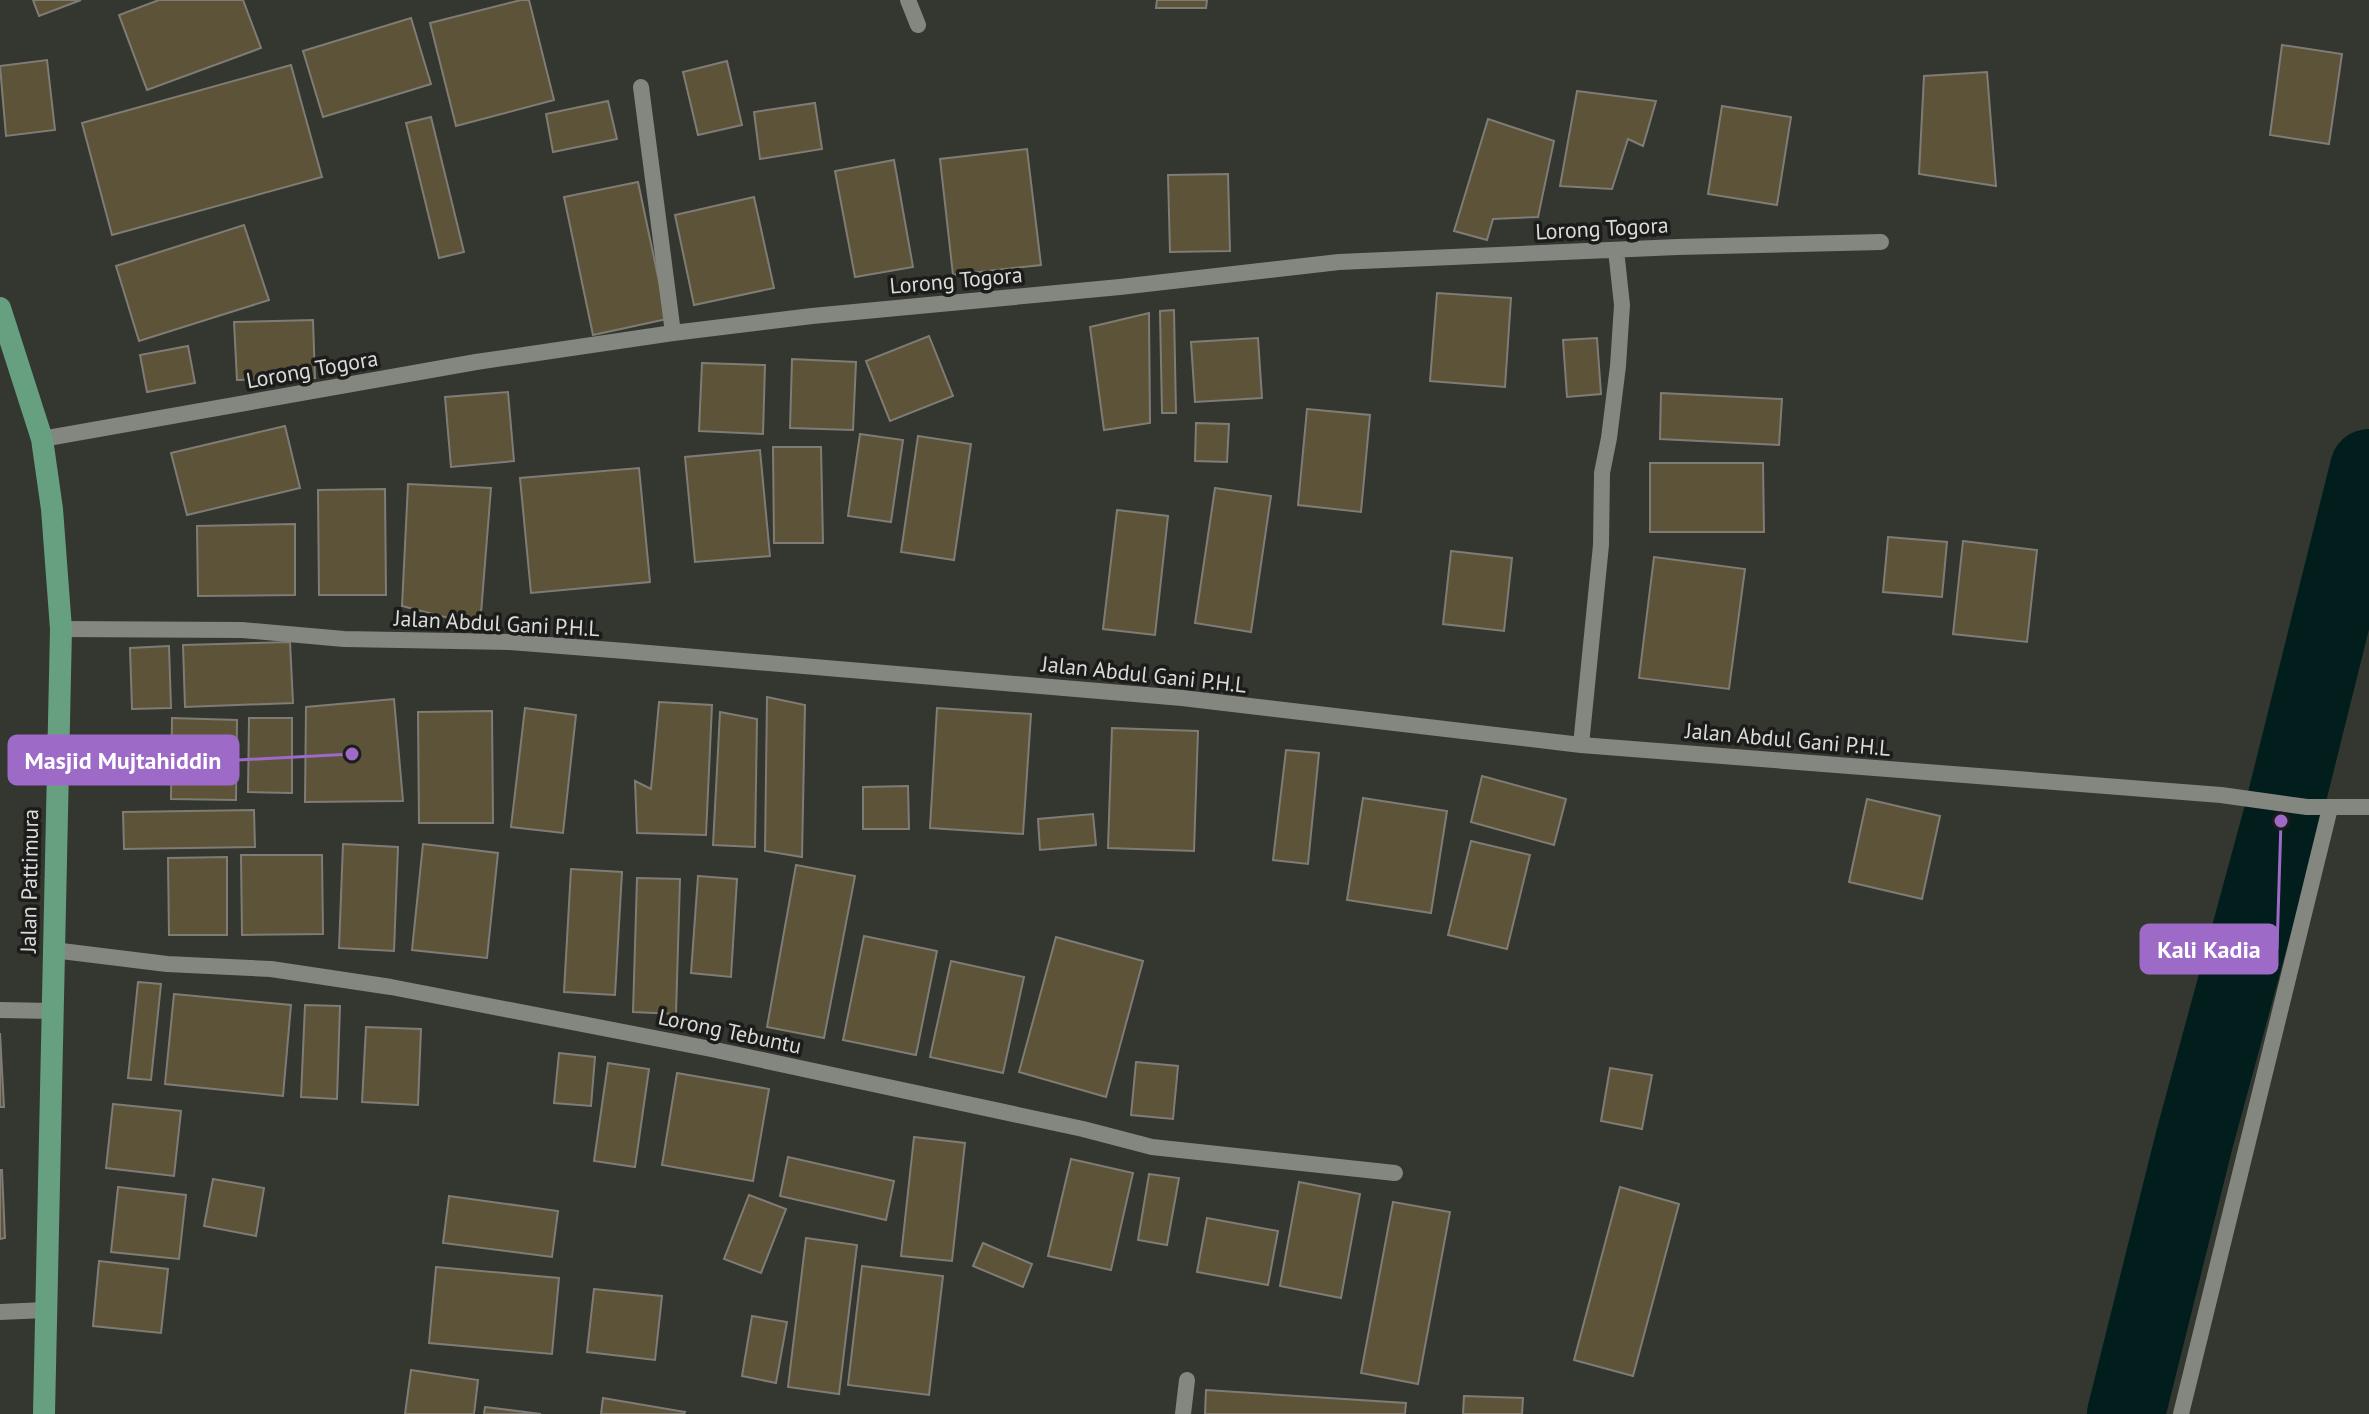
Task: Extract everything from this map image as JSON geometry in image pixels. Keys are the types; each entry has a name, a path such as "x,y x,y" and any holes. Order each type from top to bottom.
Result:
{"highway":[{"name":"Jalan Pattimura","path":"0,308 42,439 52,509 61,629 44,1414"}],"street":[{"path":"908,0 918,25"},
{"path":"641,87 673,333"},
{"name":"Lorong Togora","path":"42,439 476,362 812,316 1120,287 1339,262 1881,242"},
{"path":"1581,745 1601,545 1602,473 1618,366 1622,305 1616,250"},
{"name":"Jalan Abdul Gani P.H.L","path":"61,629 242,630 344,639 524,643 1182,698 1581,745 2221,795 2307,807 2369,807"},
{"path":"2181,1414 2330,808"},
{"name":"Lorong Tebuntu","path":"53,950 167,964 271,969 391,987 711,1049 1083,1129 1152,1147 1395,1173"},
{"path":"0,1010 52,1011"},
{"path":"0,1312 46,1310"},
{"path":"1183,1414 1187,1380"}],"building":[{"path":"33,0 81,0 39,16"},
{"path":"159,0 243,0 261,48 147,90 119,15"},
{"path":"529,0 554,100 456,126 430,23"},
{"path":"1157,0 1207,0 1206,8 1156,8"},
{"path":"411,18 431,84 323,117 303,51"},
{"path":"2282,45 2342,54 2329,144 2270,135"},
{"path":"47,60 55,130 6,136 0,66"},
{"path":"727,61 742,125 698,135 683,72"},
{"path":"291,65 322,177 112,235 82,123"},
{"path":"1987,72 1996,186 1919,174 1924,76"},
{"path":"1577,91 1656,101 1643,146 1628,139 1612,189 1560,186"},
{"path":"608,101 617,139 553,152 546,114"},
{"path":"815,103 822,149 760,159 754,112"},
{"path":"1722,106 1791,117 1777,205 1708,194"},
{"path":"431,117 464,252 439,258 406,123"},
{"path":"1488,119 1554,141 1538,217 1493,219 1487,240 1454,231"},
{"path":"1027,149 1041,265 953,275 940,159"},
{"path":"894,160 913,267 855,277 835,171"},
{"path":"1228,174 1230,251 1170,252 1168,175"},
{"path":"638,182 667,319 593,335 564,197"},
{"path":"754,197 774,288 694,305 675,215"},
{"path":"244,225 269,300 139,341 116,266"},
{"path":"1437,293 1511,298 1505,387 1430,381"},
{"path":"1174,310 1176,413 1162,413 1160,311"},
{"path":"1149,313 1150,423 1104,430 1090,327"},
{"path":"313,320 315,378 237,380 234,322"},
{"path":"929,336 953,396 890,421 866,361"},
{"path":"1258,338 1262,398 1195,402 1191,342"},
{"path":"1597,338 1601,394 1567,397 1563,340"},
{"path":"188,346 195,383 147,392 140,355"},
{"path":"792,359 856,362 853,430 790,428"},
{"path":"702,363 765,365 763,434 699,431"},
{"path":"508,392 514,461 451,467 445,397"},
{"path":"1661,393 1782,399 1779,445 1660,439"},
{"path":"1307,409 1370,415 1361,512 1298,505"},
{"path":"1196,423 1229,424 1227,462 1195,461"},
{"path":"285,426 300,488 187,515 171,453"},
{"path":"860,434 903,440 891,522 848,516"},
{"path":"918,436 971,444 954,560 901,552"},
{"path":"773,447 821,447 823,543 774,543"},
{"path":"760,450 770,556 695,562 685,457"},
{"path":"1650,463 1763,463 1764,532 1650,532"},
{"path":"639,468 650,582 531,593 520,478"},
{"path":"408,484 491,488 480,626 402,606"},
{"path":"1215,488 1271,496 1251,632 1195,623"},
{"path":"385,489 386,595 319,595 318,490"},
{"path":"1117,510 1168,516 1155,635 1103,629"},
{"path":"295,524 295,595 198,596 197,526"},
{"path":"1888,537 1947,542 1942,597 1883,592"},
{"path":"1963,541 2037,550 2027,642 1953,634"},
{"path":"1451,551 1512,558 1504,631 1443,624"},
{"path":"1654,557 1745,569 1729,689 1639,678"},
{"path":"290,642 293,703 185,707 183,645"},
{"path":"169,646 171,708 132,709 130,648"},
{"path":"767,697 805,705 802,857 765,851"},
{"path":"394,699 403,801 305,802 306,707"},
{"path":"659,702 712,705 706,835 637,833 635,781 651,789"},
{"path":"525,708 576,715 563,833 511,827"},
{"path":"937,708 1031,714 1023,834 930,828"},
{"path":"492,711 493,823 419,823 418,712"},
{"path":"720,712 757,719 755,847 713,845"},
{"path":"172,718 237,720 236,800 171,799"},
{"path":"249,718 292,718 292,793 248,792"},
{"path":"1112,728 1198,731 1194,851 1108,848"},
{"path":"1286,750 1319,753 1308,864 1273,860"},
{"path":"1482,776 1566,799 1554,845 1471,822"},
{"path":"908,786 909,829 863,829 863,787"},
{"path":"1363,798 1447,811 1431,913 1347,900"},
{"path":"1867,799 1940,816 1922,899 1849,882"},
{"path":"254,810 255,847 124,849 123,812"},
{"path":"1093,814 1096,845 1040,850 1038,819"},
{"path":"1471,841 1530,855 1507,949 1448,935"},
{"path":"343,844 398,847 394,951 339,948"},
{"path":"423,844 498,853 487,958 412,950"},
{"path":"241,855 322,855 323,934 242,935"},
{"path":"227,857 227,935 169,935 168,858"},
{"path":"796,865 855,876 824,1038 767,1027"},
{"path":"571,869 622,872 615,995 564,992"},
{"path":"698,876 737,879 731,977 691,973"},
{"path":"637,878 680,879 676,1014 633,1012"},
{"path":"864,936 937,951 916,1055 843,1040"},
{"path":"1056,937 1143,961 1106,1097 1019,1072"},
{"path":"951,961 1024,977 1003,1073 930,1057"},
{"path":"138,982 161,984 151,1080 128,1078"},
{"path":"174,994 291,1005 283,1096 165,1084"},
{"path":"305,1005 340,1006 337,1099 301,1097"},
{"path":"366,1027 421,1029 418,1105 362,1102"},
{"path":"0,1033 4,1107 0,1107"},
{"path":"559,1053 595,1057 591,1106 554,1103"},
{"path":"1136,1062 1178,1066 1173,1119 1131,1115"},
{"path":"608,1063 649,1069 635,1167 594,1161"},
{"path":"1610,1068 1652,1075 1642,1129 1601,1121"},
{"path":"677,1073 769,1089 753,1181 662,1165"},
{"path":"113,1104 181,1111 174,1176 106,1168"},
{"path":"914,1137 965,1143 952,1261 901,1256"},
{"path":"788,1157 894,1181 886,1220 780,1196"},
{"path":"1071,1159 1133,1173 1111,1270 1048,1256"},
{"path":"0,1170 5,1238 0,1239"},
{"path":"1149,1174 1179,1178 1167,1245 1138,1240"},
{"path":"213,1179 264,1188 256,1236 204,1226"},
{"path":"1299,1182 1360,1194 1341,1298 1280,1286"},
{"path":"118,1187 186,1195 179,1259 111,1252"},
{"path":"1620,1187 1679,1204 1633,1376 1574,1360"},
{"path":"749,1195 786,1209 761,1273 724,1259"},
{"path":"449,1196 558,1211 552,1257 443,1243"},
{"path":"1393,1202 1450,1212 1418,1384 1361,1373"},
{"path":"1207,1218 1278,1231 1268,1285 1197,1272"},
{"path":"806,1238 857,1245 839,1394 788,1387"},
{"path":"983,1243 1032,1264 1023,1287 973,1266"},
{"path":"99,1261 168,1269 161,1333 93,1326"},
{"path":"862,1266 943,1276 929,1395 848,1385"},
{"path":"436,1267 559,1278 552,1354 429,1343"},
{"path":"594,1289 662,1296 655,1360 587,1352"},
{"path":"752,1316 787,1322 776,1383 742,1376"},
{"path":"411,1370 478,1380 474,1414 405,1414"},
{"path":"1206,1390 1406,1403 1405,1414 1205,1414"},
{"path":"1464,1396 1523,1398 1522,1414 1463,1414"},
{"path":"603,1398 685,1412 601,1414"},
{"path":"485,1407 541,1414 484,1414"}],"waterway":[{"path":"2126,1414 2194,1141 2281,821 2369,468"}],"place":[{"name":"Masjid Mujtahiddin","path":"352,754"},
{"name":"Kali Kadia","path":"2281,821"}]}
